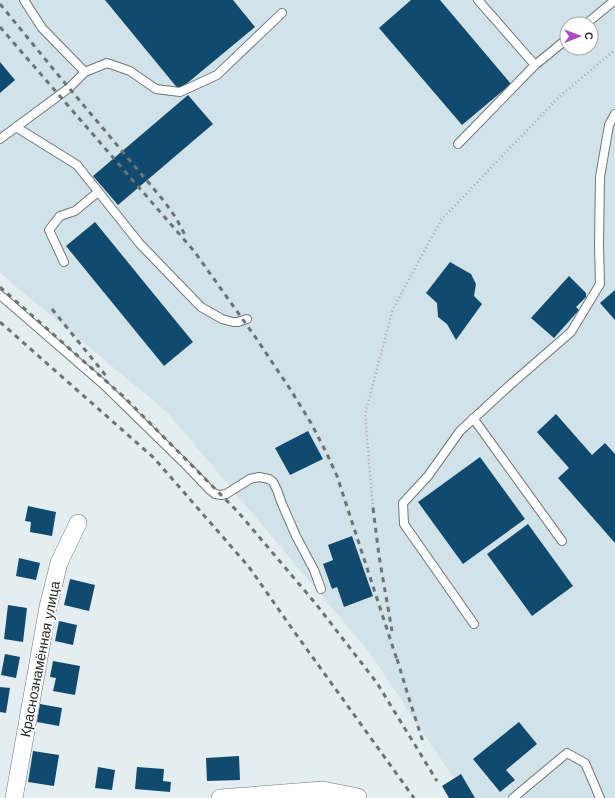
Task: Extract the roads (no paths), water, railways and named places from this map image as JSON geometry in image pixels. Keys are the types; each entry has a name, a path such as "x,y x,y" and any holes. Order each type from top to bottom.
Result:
{"street":[{"name":"Краснознамённая улица","path":"14,798 48,607 59,563 78,523"},
{"path":"220,798 282,795 323,790 358,797"}],"lane":[{"path":"24,0 42,28 85,72"},
{"path":"478,0 535,65"},
{"path":"596,16 615,0"},
{"path":"0,138 16,128 69,88 85,72 107,63 130,71 156,90 180,92 217,75 282,13"},
{"path":"458,144 535,65 559,46"},
{"path":"474,624 404,524 403,503 428,476 460,431 571,332 600,284 600,177 609,125 615,114"},
{"path":"16,128 77,165 140,244 201,307 222,319 233,322 238,322 248,318"},
{"path":"64,262 49,230 60,216 75,211 98,192"},
{"path":"0,295 103,384 215,494 226,494 250,479 259,477 269,479 277,490 296,536 314,570 321,589"},
{"path":"473,418 562,541"},
{"path":"513,798 567,753 585,764 600,798"}],"railway":[{"path":"0,4 164,201 176,218 185,235"},
{"path":"0,27 194,251 256,338 292,392 311,423 337,476 398,663"},
{"path":"0,287 124,397 238,512 316,604 377,683 437,781"},
{"path":"52,309 107,377"},
{"path":"0,322 154,458 249,567 414,798"},
{"path":"373,508 379,556 392,631"},
{"path":"397,659 424,745"}]}
